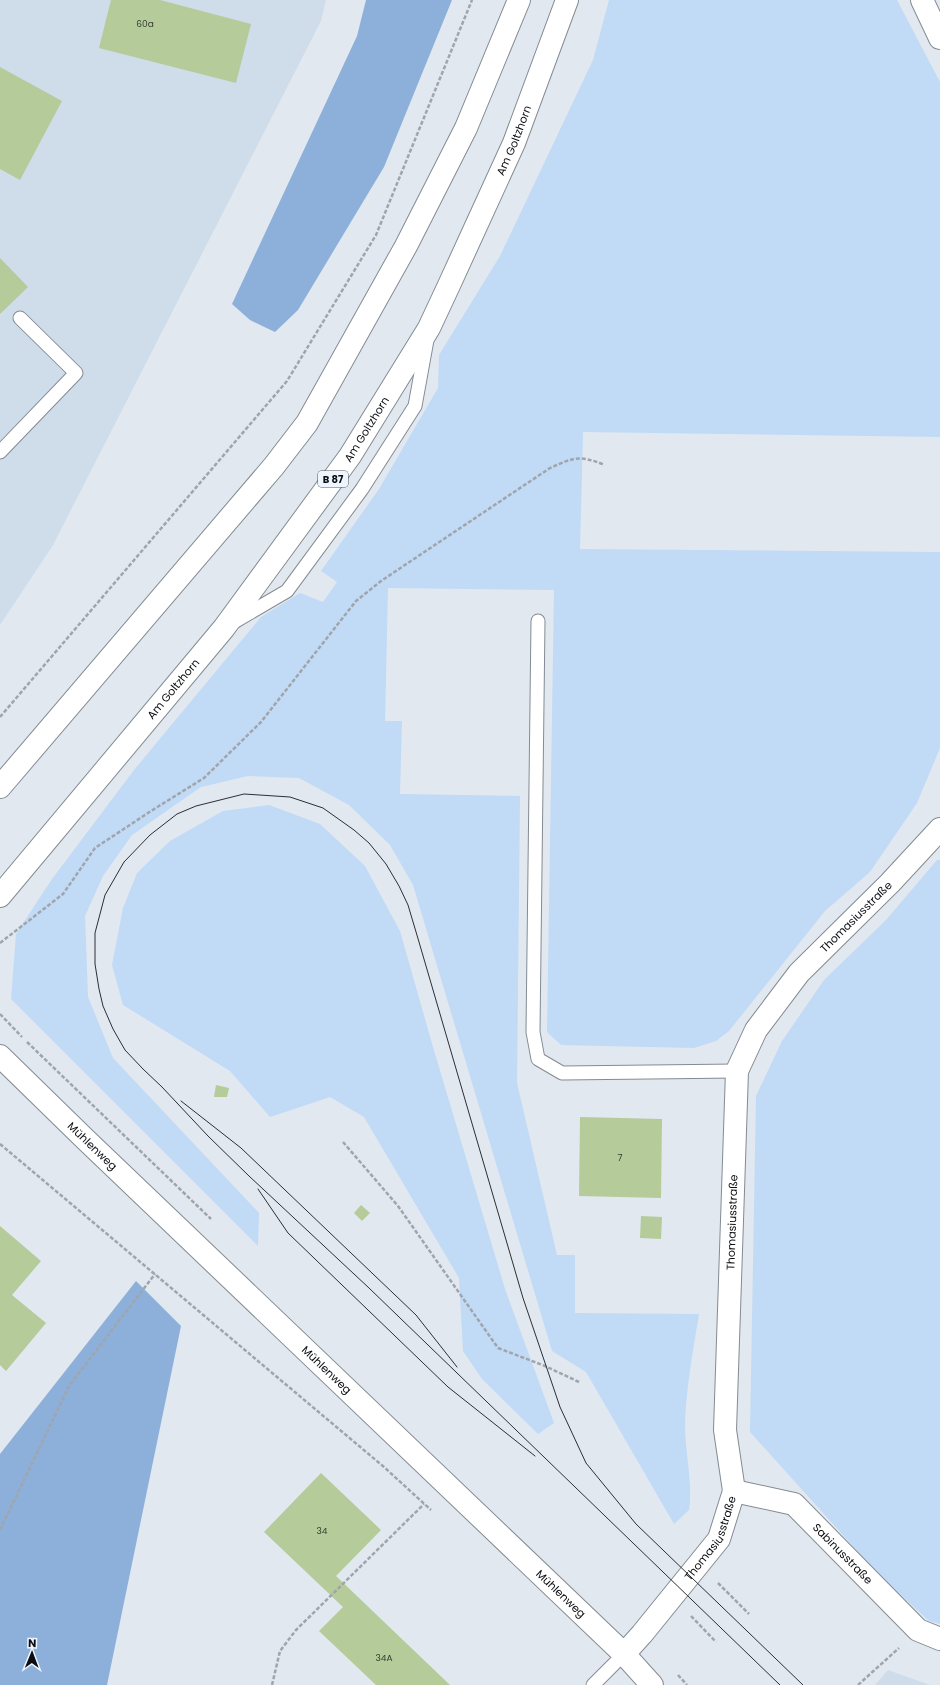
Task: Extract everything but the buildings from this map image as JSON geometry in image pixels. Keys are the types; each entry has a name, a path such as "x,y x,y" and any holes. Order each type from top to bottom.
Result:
{"street":[{"path":"0,787 274,466 307,423 406,246 466,128 519,0"},
{"name":"Am Goltzhorn","path":"0,896 224,628 350,456 429,328 514,143 567,0"},
{"path":"922,0 940,38"},
{"name":"Thomasiusstraße","path":"624,1654 672,1598 719,1539 734,1491 725,1430 737,1071 756,1030 799,973 890,883 940,829"},
{"name":"Mühlenweg","path":"0,1056 624,1654 652,1685"},
{"name":"Sabinusstraße","path":"734,1491 794,1504 918,1630 940,1639"}],"lane":[{"path":"0,452 76,373 20,318"},
{"path":"224,628 287,591 362,489 415,406 429,328"},
{"path":"538,621 533,1032 538,1059 562,1073 737,1071"},
{"path":"593,1685 624,1654"}],"path":[{"path":"0,717 287,381 376,235 472,0"},
{"path":"0,943 63,894 95,848 151,810 204,778 260,722 356,601 381,581 550,468 573,458 591,459 605,465"},
{"path":"343,1142 398,1206 498,1348 545,1366 579,1382"},
{"path":"0,1144 384,1467 436,1515"},
{"path":"0,1530 69,1386 156,1274"},
{"path":"272,1685 280,1651 296,1630 424,1504"},
{"path":"699,1564 749,1614"},
{"path":"672,1598 716,1642"},
{"path":"858,1685 918,1630"}],"shaded area":[{"path":"0,0 326,0 321,21 53,545 0,625"},
{"path":"366,0 452,0 384,167 298,310 275,332 250,320 232,304 357,36"},
{"path":"609,0 897,0 940,82 940,437 583,432 580,549 940,552 940,748 917,803 870,872 825,911 729,1031 716,1041 694,1048 561,1045 547,1032 554,590 388,588 385,721 402,721 400,794 520,796 517,1083 557,1255 575,1255 575,1313 699,1314 690,1370 685,1425 690,1489 689,1510 674,1524 586,1372 552,1351 413,885 390,845 349,805 299,778 248,776 201,787 132,835 103,876 85,916 88,997 113,1058 259,1213 258,1246 11,999 16,934 52,879 134,770 261,617 300,593 323,602 337,582 321,571 379,489 438,388 439,355 500,256 593,60"},
{"path":"269,805 320,824 365,866 400,931 505,1289 554,1423 538,1434 482,1379 463,1351 459,1278 364,1117 330,1097 270,1117 230,1071 123,1005 112,965 123,908 137,873 170,841 223,811"},
{"path":"937,860 940,860 940,1624 929,1621 879,1575 750,1432 756,1096 782,1041 824,980 886,920"},
{"path":"136,1281 181,1326 107,1685 0,1685 0,1454"},
{"path":"888,1670 930,1685 875,1685"}],"tram line":[{"path":"780,1685 369,1288 249,1176 125,1050 113,1029 103,1006 95,964 95,933 105,895 124,862 150,835 177,814 196,806 244,794 290,797 323,808 354,830 369,843 386,864 408,905 523,1298 560,1407 586,1463 636,1524 803,1685"},
{"path":"181,1101 241,1148 416,1315 457,1367"},
{"path":"258,1189 288,1233 448,1387 535,1456"}]}
